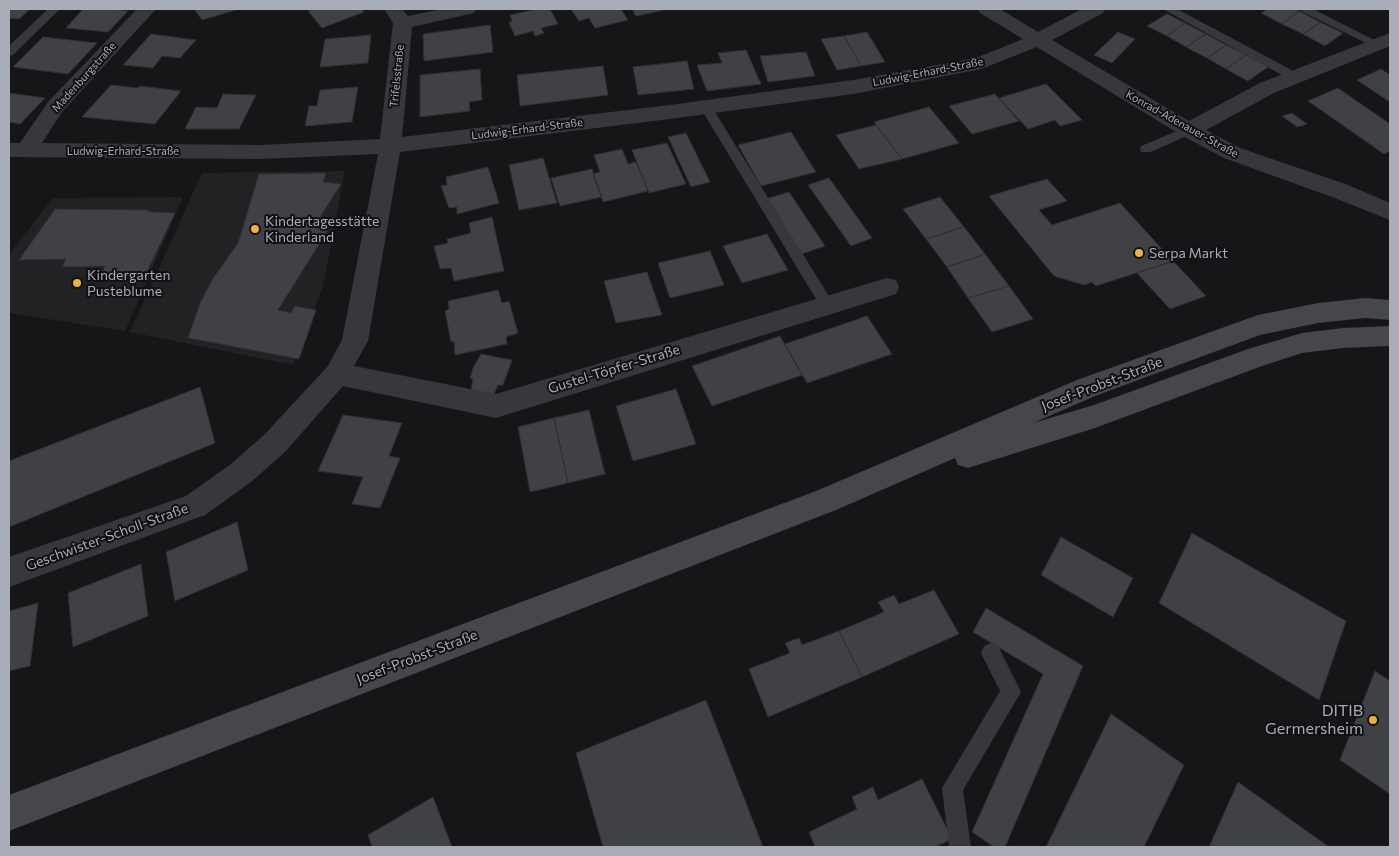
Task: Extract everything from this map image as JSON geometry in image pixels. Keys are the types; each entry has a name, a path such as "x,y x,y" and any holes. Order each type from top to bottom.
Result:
{"main road":[{"name":"Josef-Probst-Straße","path":"9,813 826,502 1086,388 1258,325 1318,313 1365,308 1390,310"},
{"name":"Josef-Probst-Straße","path":"826,502 1095,416 1302,343 1343,338 1390,336"}],"street":[{"name":"Madenburgstraße","path":"17,150 55,106 147,9"},
{"path":"398,16 467,9"},
{"name":"Konrad-Adenauer-Straße","path":"987,9 1189,130 1232,153 1340,191 1390,212"},
{"name":"Ludwig-Erhard-Straße","path":"17,150 261,152 390,146 706,107 853,87 982,63 1037,40 1096,9"},
{"name":"Trifelsstraße","path":"390,146 398,16"},
{"path":"1189,130 1267,88 1383,42"},
{"name":"Geschwister-Scholl-Straße","path":"9,572 195,506 241,473 276,442 337,374 355,341 390,146"},
{"name":"Gustel-Töpfer-Straße","path":"337,374 496,406 887,287"}],"lane":[{"path":"9,52 54,9"},
{"path":"1169,9 1295,77"},
{"path":"1305,9 1383,42"},
{"path":"706,107 827,305"},
{"path":"1146,149 1189,130"},
{"path":"960,847 952,788 1011,692 991,653"}],"shaded area":[{"name":"Kindertagesstätte Kinderland","path":"345,171 323,286 293,365 130,332 202,173"},
{"name":"Kindergarten Pusteblume","path":"183,197 125,331 9,313 9,254 53,198"}],"building":[{"path":"9,9 30,9 19,19 9,18"},
{"path":"83,9 128,11 108,32 66,28"},
{"path":"194,9 239,9 202,20"},
{"path":"314,9 361,9 364,12 322,28 308,11"},
{"path":"537,9 550,9 558,24 541,28 544,33 535,36 533,31 515,36 509,23 512,21 510,15"},
{"path":"571,9 621,9 628,20 595,28 589,18 579,21"},
{"path":"632,9 669,9 636,16"},
{"path":"1268,9 1294,9 1299,11 1282,24 1261,13"},
{"path":"1299,11 1320,22 1303,34 1282,24"},
{"path":"1167,14 1185,23 1167,36 1147,26"},
{"path":"1320,22 1343,33 1325,46 1303,34"},
{"path":"1185,23 1206,34 1186,47 1167,36"},
{"path":"490,25 493,52 424,61 423,34"},
{"path":"867,32 885,62 861,66 844,36"},
{"path":"1118,32 1135,39 1112,63 1094,55"},
{"path":"151,34 196,40 180,58 162,56 153,68 123,65"},
{"path":"1206,34 1226,45 1207,58 1186,47"},
{"path":"371,35 368,63 320,67 325,39"},
{"path":"844,36 861,66 837,70 821,39"},
{"path":"43,37 97,43 68,74 13,67"},
{"path":"1226,45 1246,55 1226,69 1207,58"},
{"path":"746,50 761,84 707,91 697,65 722,63 718,53"},
{"path":"806,52 815,76 768,82 760,56"},
{"path":"1246,55 1268,67 1248,81 1226,69"},
{"path":"687,61 694,89 638,95 633,67"},
{"path":"603,66 608,95 520,106 517,75"},
{"path":"480,69 482,100 469,102 470,111 420,117 420,75"},
{"path":"1381,69 1390,75 1390,102 1357,80"},
{"path":"1046,84 1082,120 1060,126 1055,120 1028,129 999,98"},
{"path":"111,85 181,91 155,124 82,117"},
{"path":"358,87 352,122 305,126 309,106 317,106 320,90"},
{"path":"1338,88 1390,124 1390,151 1384,154 1308,101"},
{"path":"9,93 45,98 20,124 9,122"},
{"path":"223,94 256,95 239,129 185,129 196,107 217,108"},
{"path":"995,94 1019,121 972,134 949,106"},
{"path":"929,107 959,143 902,159 874,122"},
{"path":"1292,113 1307,124 1297,127 1282,116"},
{"path":"876,125 902,159 859,169 836,135"},
{"path":"791,132 816,172 761,186 738,145"},
{"path":"686,133 710,182 691,187 668,137"},
{"path":"667,143 686,184 649,193 632,150"},
{"path":"622,149 628,164 636,162 648,191 603,202 593,174 600,172 594,155"},
{"path":"543,158 557,203 519,210 509,165"},
{"path":"488,167 499,203 457,214 457,207 449,208 441,186 447,185 446,177"},
{"path":"592,169 602,197 560,206 551,178"},
{"path":"326,173 323,182 341,184 319,219 326,219 320,229 328,230 278,310 291,313 295,306 316,310 299,359 188,338 200,303 212,280 238,243 259,174"},
{"path":"829,178 872,238 851,246 808,185"},
{"path":"1047,179 1067,201 1039,210 1052,225 1120,203 1173,261 1096,286 1092,282 1084,285 1054,276 989,196"},
{"path":"789,192 825,246 801,254 766,199"},
{"path":"940,197 964,227 926,239 903,209"},
{"path":"55,209 147,210 175,213 145,276 101,275 105,266 62,267 66,259 19,260"},
{"path":"492,217 504,271 454,281 451,268 440,269 434,246 448,243 447,239 471,233 469,223"},
{"path":"964,227 985,254 947,267 926,239"},
{"path":"767,234 788,270 742,283 723,246"},
{"path":"710,251 724,285 670,298 658,263"},
{"path":"985,254 1009,286 968,298 947,267"},
{"path":"1173,261 1206,296 1170,309 1137,273"},
{"path":"647,272 662,315 616,323 604,281"},
{"path":"1009,286 1033,319 992,332 968,298"},
{"path":"498,290 502,303 509,301 518,333 506,337 507,344 455,355 454,341 451,342 445,311 449,309 448,301"},
{"path":"867,316 892,354 807,383 785,344"},
{"path":"780,336 802,375 712,406 692,366"},
{"path":"481,354 512,360 503,385 498,385 494,394 471,390 473,379 470,378"},
{"path":"200,387 215,443 9,527 9,461"},
{"path":"676,389 696,444 633,461 616,406"},
{"path":"589,410 605,474 568,483 554,418"},
{"path":"343,415 402,423 389,456 400,458 380,508 352,504 363,477 318,471"},
{"path":"554,418 568,483 530,492 518,427"},
{"path":"237,522 248,570 175,601 166,552"},
{"path":"1192,533 1346,621 1319,700 1159,603"},
{"path":"1061,537 1133,578 1113,617 1041,575"},
{"path":"141,564 148,616 73,647 68,593"},
{"path":"934,590 959,634 862,677 839,631 884,612 878,602 894,595 899,604"},
{"path":"38,603 30,666 9,671 9,611"},
{"path":"986,608 1083,666 1005,847 994,847 972,832 1043,674 973,632"},
{"path":"839,631 862,677 768,717 749,669 790,653 785,643 799,638 802,645"},
{"name":"DITIB Germersheim","path":"1375,671 1390,681 1390,794 1340,760"},
{"path":"706,700 763,847 603,847 576,753"},
{"path":"1111,714 1184,765 1144,847 1046,847"},
{"path":"922,779 952,839 935,847 815,847 809,832 857,809 852,797 873,787 878,800"},
{"path":"1238,782 1329,847 1209,847"},
{"path":"433,797 452,847 372,847 368,835"}],"place":[{"name":"Kindertagesstätte Kinderland","path":"255,229"},
{"name":"Serpa Markt","path":"1139,253"},
{"name":"Kindergarten Pusteblume","path":"77,283"},
{"name":"DITIB Germersheim","path":"1373,720"}]}
